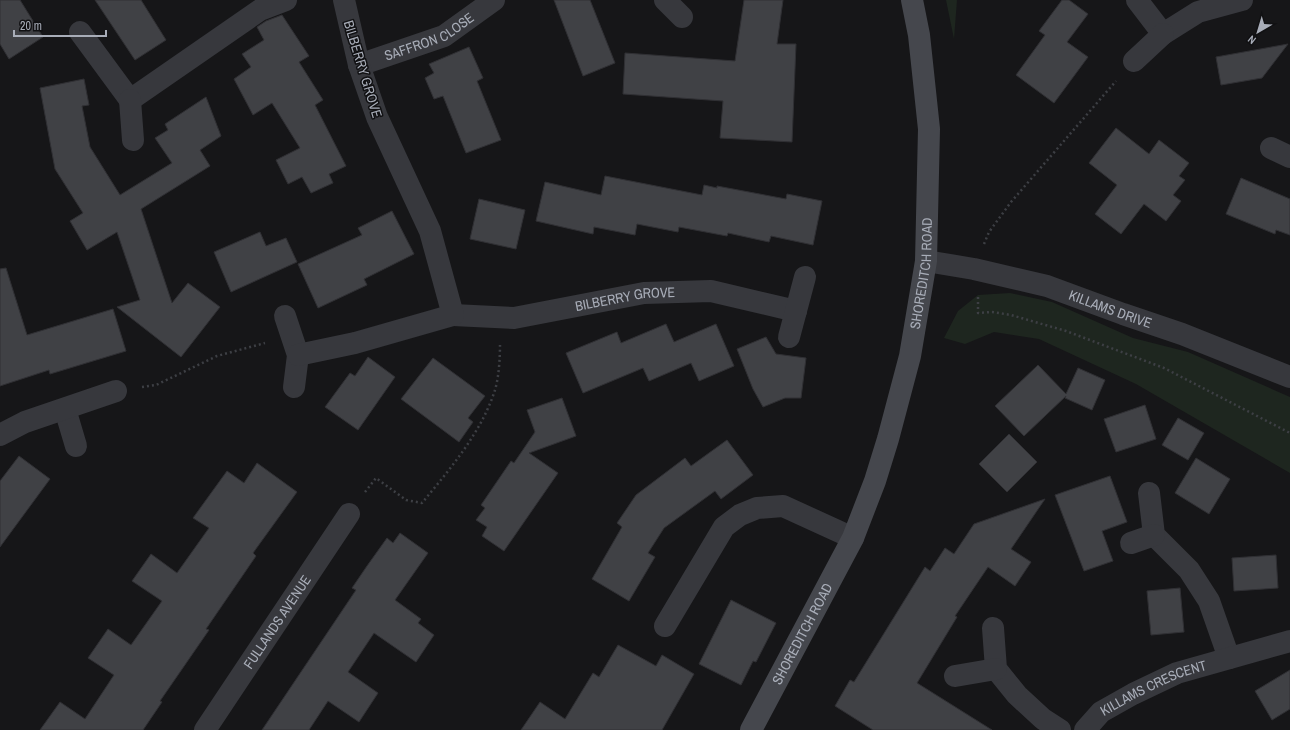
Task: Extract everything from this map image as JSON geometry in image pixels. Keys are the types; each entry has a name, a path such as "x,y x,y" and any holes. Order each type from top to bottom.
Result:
{"main road":[{"name":"SHOREDITCH ROAD","path":"751,730 853,538 876,481 910,356 926,261 929,129 919,35 912,0"}],"street":[{"path":"130,100 260,10 286,0"},
{"name":"BILBERRY GROVE","path":"344,0 359,65 377,117 430,231 453,315"},
{"name":"SAFFRON CLOSE","path":"359,65 444,36 494,0"},
{"path":"665,0 682,17"},
{"path":"1137,0 1163,34"},
{"path":"1134,61 1163,34 1198,12 1242,0"},
{"path":"80,32 130,100 133,140"},
{"name":"KILLAMS DRIVE","path":"926,261 974,269 1047,286 1182,334 1290,377"},
{"path":"789,337 805,277"},
{"name":"BILBERRY GROVE","path":"292,335 355,343 453,315 514,318 644,293 711,291 796,311"},
{"path":"292,335 294,387"},
{"path":"0,435 25,422 116,391"},
{"path":"65,408 76,446"},
{"path":"1149,493 1154,535 1189,570 1209,601 1229,658"},
{"path":"665,626 724,527 740,514 757,508 783,506 853,538"},
{"name":"FULLANDS AVENUE","path":"205,730 349,514"},
{"path":"1131,543 1154,535"},
{"path":"993,628 996,669 1017,695 1043,719 1060,730"},
{"name":"KILLAMS CRESCENT","path":"1085,730 1102,712 1133,694 1177,673 1290,641"},
{"path":"955,676 996,669"}],"path":[{"path":"1134,61 1011,202 989,232 974,269 978,313 992,312 1011,315 1066,331 1164,368 1290,433"},
{"path":"349,514 376,478 406,500 422,503 461,455 488,409 495,391 500,350 500,317"},
{"path":"116,391 156,385 217,356 292,335"}],"shaded area":[{"path":"946,0 957,0 954,39"},
{"path":"1010,293 1052,302 1133,338 1188,352 1290,397 1290,473 1136,384 1039,339 994,332 965,344 944,338 958,311 978,295"}],"building":[{"path":"0,0 20,0 43,37 9,59 0,44"},
{"path":"95,0 141,0 166,40 135,60"},
{"path":"554,0 590,0 615,63 583,76"},
{"path":"744,0 783,0 777,44 796,44 792,142 720,138 723,101 623,94 625,53 735,61"},
{"path":"1062,0 1069,0 1088,14 1067,42 1088,57 1054,103 1016,75 1045,35 1039,31"},
{"path":"282,15 309,56 299,62 323,100 315,105 346,166 329,174 333,183 311,193 302,177 288,184 276,160 300,148 272,103 253,115 234,79 251,67 242,54 264,40 257,27 266,21"},
{"path":"1288,44 1262,78 1221,85 1216,57"},
{"path":"469,47 483,78 477,81 501,140 466,153 443,96 434,99 425,78 434,73 429,64"},
{"path":"84,79 89,105 82,106 90,147 120,195 172,163 155,138 168,130 165,124 206,97 221,136 200,150 210,166 141,209 172,303 188,283 220,307 181,357 117,307 140,300 117,232 87,250 70,221 83,213 55,169 40,88"},
{"path":"1116,128 1149,154 1159,140 1189,163 1179,176 1185,180 1173,195 1181,201 1166,221 1144,204 1121,234 1095,214 1117,185 1089,163"},
{"path":"605,176 702,195 704,185 717,188 717,186 786,199 787,194 822,201 813,245 771,236 769,242 728,233 727,236 679,227 678,232 637,224 635,235 594,227 593,234 536,221 545,182 601,195"},
{"path":"1241,178 1290,199 1290,235 1276,230 1275,234 1226,214"},
{"path":"479,199 525,210 516,249 470,239"},
{"path":"392,211 414,254 364,279 367,285 318,308 298,264 362,235 358,228"},
{"path":"260,232 266,246 286,238 297,262 231,292 214,252"},
{"path":"6,268 27,335 113,309 126,351 50,374 49,370 0,386 0,269"},
{"path":"666,324 674,342 716,324 734,366 699,381 691,363 649,381 643,368 583,393 566,353 617,332 621,343"},
{"path":"766,337 776,354 806,358 801,398 785,398 763,407 753,389 737,349"},
{"path":"368,357 395,377 358,430 325,407 350,373 355,376"},
{"path":"433,358 485,396 468,418 473,422 459,442 401,399"},
{"path":"1038,365 1066,394 1078,368 1105,380 1092,410 1065,398 1066,396 1024,436 995,406"},
{"path":"562,398 576,436 529,453 558,473 504,551 482,536 487,527 476,520 485,508 481,505 511,461 514,463 535,432 527,410"},
{"path":"1145,405 1156,439 1116,452 1104,419"},
{"path":"1178,418 1204,433 1188,460 1162,445"},
{"path":"1009,434 1037,462 1007,492 979,464"},
{"path":"727,440 753,475 721,499 715,491 664,528 648,553 655,557 629,601 592,579 622,527 617,523 636,495 685,458 691,466"},
{"path":"19,456 50,479 0,547 0,481"},
{"path":"1196,458 1230,479 1209,514 1175,493"},
{"path":"257,463 297,492 253,553 256,556 206,629 209,630 160,701 162,702 143,730 40,730 60,702 85,719 114,675 88,658 108,629 131,645 162,601 132,581 151,554 177,573 209,528 193,518 227,471 244,483"},
{"path":"1110,476 1127,522 1102,531 1113,561 1084,571 1055,495"},
{"path":"1045,499 1011,549 1031,562 1015,586 988,567 955,616 957,617 917,683 992,730 873,730 835,706 850,680 854,682 925,567 930,571 945,548 954,554 974,524"},
{"path":"400,533 428,553 395,600 421,619 418,623 434,635 416,662 374,633 348,672 378,693 359,722 328,701 309,730 262,730 356,590 352,588 367,566 387,538 393,543"},
{"path":"1276,555 1278,588 1234,591 1232,558"},
{"path":"1180,588 1184,632 1151,635 1147,591"},
{"path":"731,600 776,623 756,662 753,661 741,685 699,664"},
{"path":"618,645 656,666 662,655 694,674 662,730 521,730 540,702 565,719 593,673 599,677"},
{"path":"1290,670 1290,709 1272,720 1255,691"}]}
